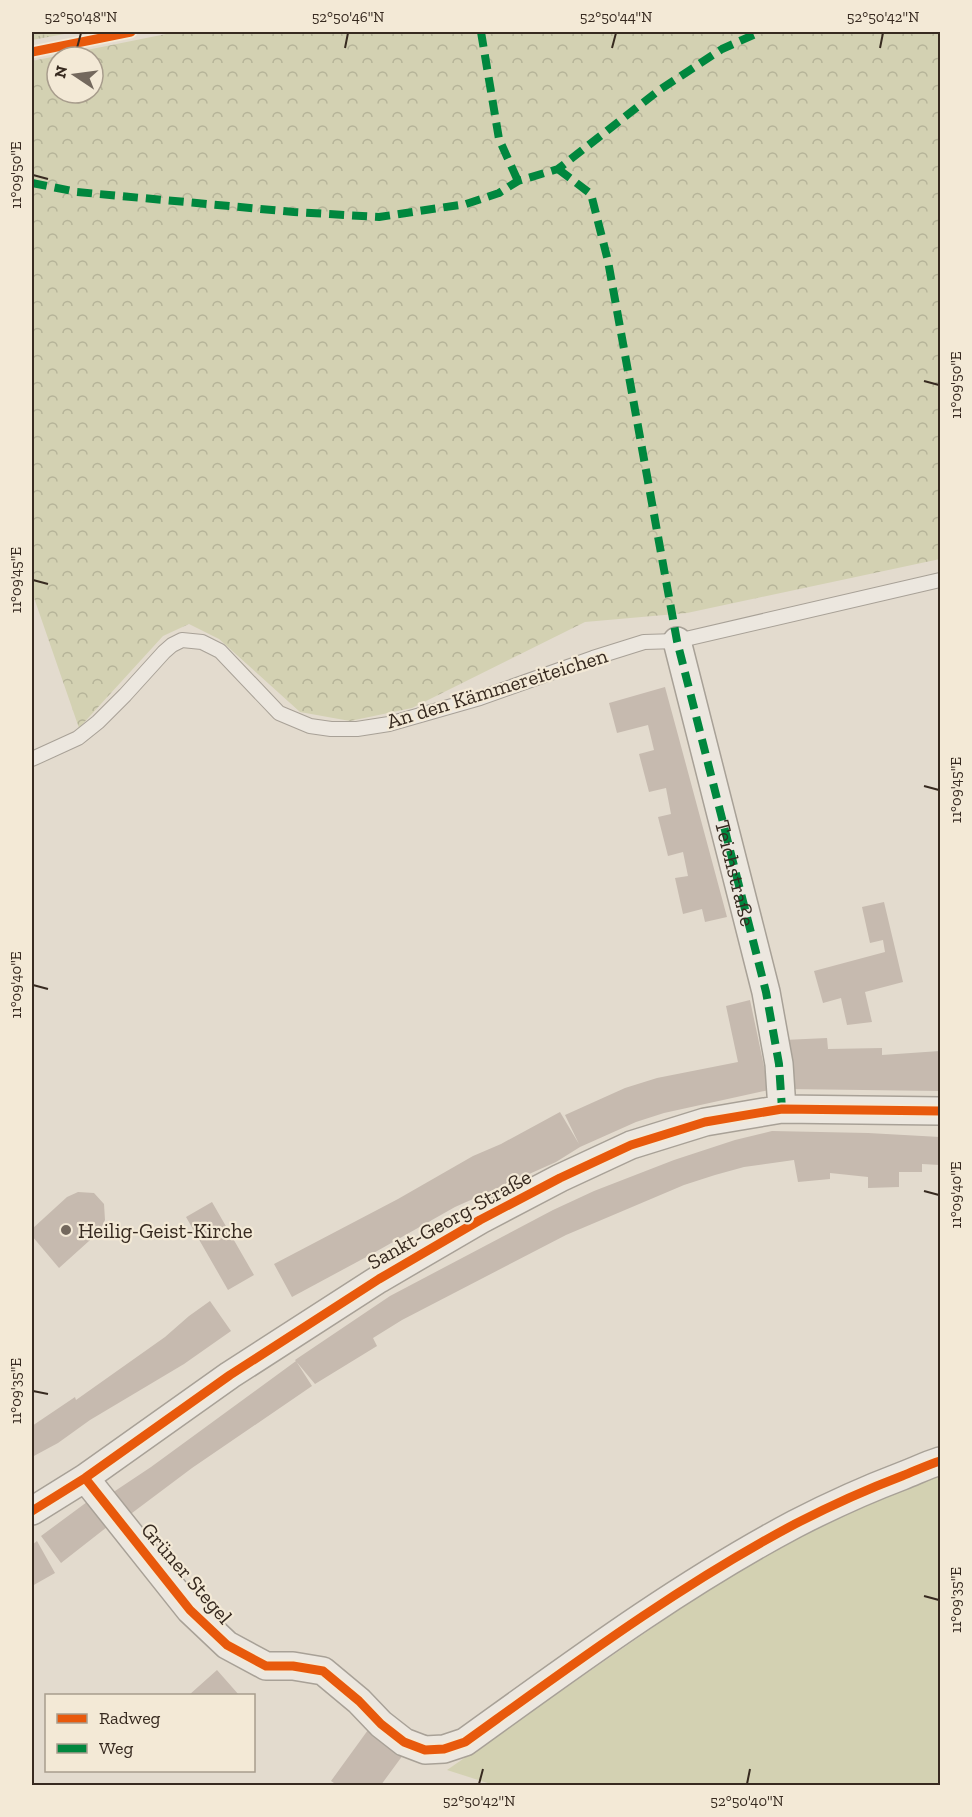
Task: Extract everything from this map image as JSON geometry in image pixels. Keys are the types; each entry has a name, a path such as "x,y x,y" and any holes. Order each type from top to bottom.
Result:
{"street":[{"name":"Teichstraße","path":"677,641 766,992 779,1064 782,1109"},
{"name":"Sankt-Georg-Straße","path":"32,1511 85,1478 230,1375 379,1279 500,1209 631,1145 705,1122 782,1109 940,1112"},
{"name":"Grüner Stegel","path":"85,1478 190,1610 226,1645 267,1666 293,1666 323,1671 404,1742 425,1750 444,1749 465,1742 577,1662 728,1561 830,1506 940,1461"}],"lane":[{"path":"677,641 940,580"},
{"name":"An den Kämmereiteichen","path":"32,759 78,738 125,695 164,652 182,640 202,642 220,651 279,713 310,726 331,729 357,729 389,724 480,698 644,642 677,641"}],"green space":[{"path":"32,32 75,32 32,40"},
{"path":"176,32 940,32 940,559 687,613 585,622 412,708 350,721 300,712 219,639 189,624 163,636 79,728 32,592 32,61 45,58 45,105 105,105 105,46"},
{"path":"940,1475 940,1785 497,1786 447,1770 788,1534"}],"building":[{"path":"665,687 727,917 705,922 702,909 683,914 675,878 688,876 683,852 668,856 658,817 671,814 666,788 649,792 639,754 654,750 648,725 617,733 609,703"},
{"path":"884,902 903,982 865,992 872,1022 847,1025 841,998 823,1003 814,971 885,952 883,940 870,943 862,907"},
{"path":"750,1000 769,1090 664,1113 636,1122 580,1147 556,1162 455,1207 292,1297 274,1264 398,1199 473,1156 501,1144 560,1112 579,1144 565,1115 625,1088 657,1078 738,1062 726,1006"},
{"path":"827,1038 828,1049 882,1048 882,1055 940,1051 940,1091 787,1089 784,1040"},
{"path":"772,1131 940,1137 940,1165 922,1164 922,1172 899,1172 899,1187 868,1188 868,1177 830,1173 830,1179 798,1182 794,1160 744,1167 715,1175 684,1185 566,1235 402,1320 373,1338 377,1346 315,1384 295,1360 390,1296 553,1210 594,1191 674,1160 735,1140"},
{"name":"Heilig-Geist-Kirche","path":"78,1192 94,1193 104,1204 105,1220 99,1232 59,1268 32,1236 32,1229 67,1197"},
{"path":"212,1202 254,1275 228,1290 186,1217"},
{"path":"210,1301 231,1331 184,1364 32,1457 32,1426 75,1397 76,1400 165,1337"},
{"path":"296,1361 312,1386 192,1468 128,1516 112,1493"},
{"path":"87,1502 107,1527 61,1563 41,1536"},
{"path":"37,1541 55,1573 32,1586 32,1545"},
{"path":"217,1670 238,1694 190,1694"},
{"path":"368,1730 403,1755 381,1785 337,1785 331,1781"}],"marked path":[{"path":"481,32 499,139 518,181"},
{"path":"32,183 77,192 294,212 379,217 466,204 499,193 518,181 558,169 658,91 722,49 760,32"},
{"path":"558,169 591,194 608,261 677,641 766,992 779,1064 782,1109"}],"cycle path":[{"path":"32,52 131,32"},
{"path":"32,1511 85,1478 230,1375 379,1279 480,1220 560,1178 631,1145 705,1122 782,1109 940,1111"},
{"path":"85,1478 190,1610 227,1645 266,1666 293,1666 323,1671 404,1742 425,1750 444,1749 465,1742 626,1627 752,1548 834,1505 940,1461"}],"place":[{"name":"Heilig-Geist-Kirche","path":"66,1230"}]}
